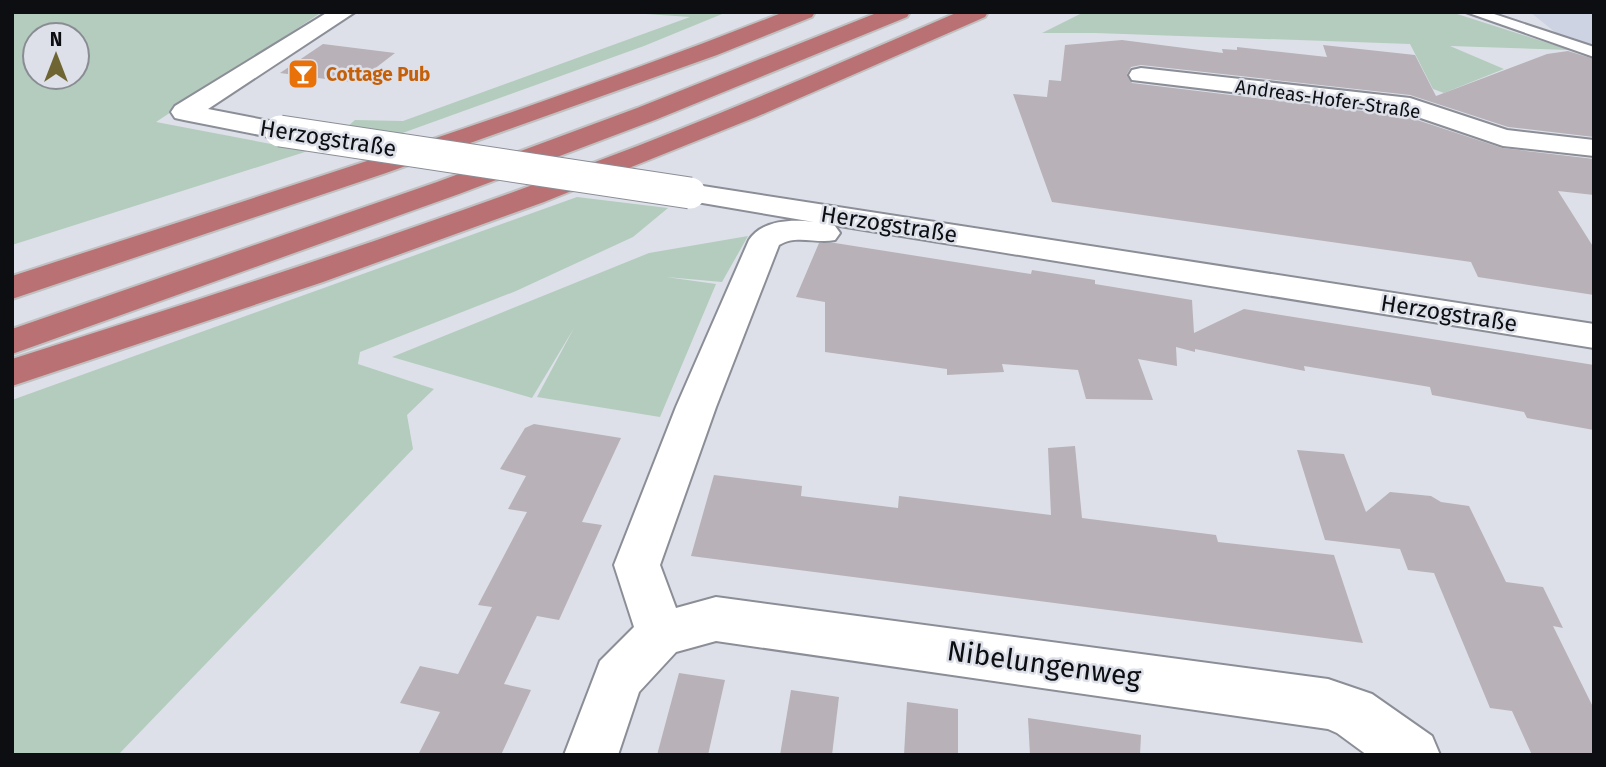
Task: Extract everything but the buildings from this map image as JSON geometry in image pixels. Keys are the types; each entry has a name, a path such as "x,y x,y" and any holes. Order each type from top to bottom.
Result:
{"highway":[{"path":"181,233 259,187 433,130 709,30 749,12"},
{"path":"12,288 181,233 697,54 804,12"},
{"path":"12,342 448,188 646,114 899,12"},
{"path":"12,373 338,266 607,168 826,79 977,12"}],"street":[{"name":"Herzogstraße","path":"344,12 184,112 280,131 1594,336"},
{"name":"Andreas-Hofer-Straße","path":"1142,75 1410,106 1503,138 1594,148"},
{"path":"662,634 637,565 696,407 765,240 776,232 797,229 1003,263 1030,246"},
{"name":"Nibelungenweg","path":"591,755 618,678 662,634 716,619 1328,704 1353,712 1413,755"}],"lane":[{"path":"1473,12 1594,52"}],"shaded area":[{"path":"1530,12 1594,12 1594,47 1561,37"}],"green space":[{"path":"12,12 322,12 156,122 308,151 12,245"},
{"path":"617,12 727,12 644,46 397,135 346,128 355,120 403,121 690,17"},
{"path":"1084,12 1451,12 1570,50 1450,46 1504,69 1444,93 1433,89 1410,44 1042,33"},
{"path":"577,197 668,208 633,237 516,291 360,352 358,364 434,389 407,415 413,449 118,755 12,755 12,400"},
{"path":"748,236 722,282 666,277 716,284 660,417 537,397 574,328 532,398 392,357 649,253"}],"place":[{"name":"Cottage Pub","path":"303,74"}]}
